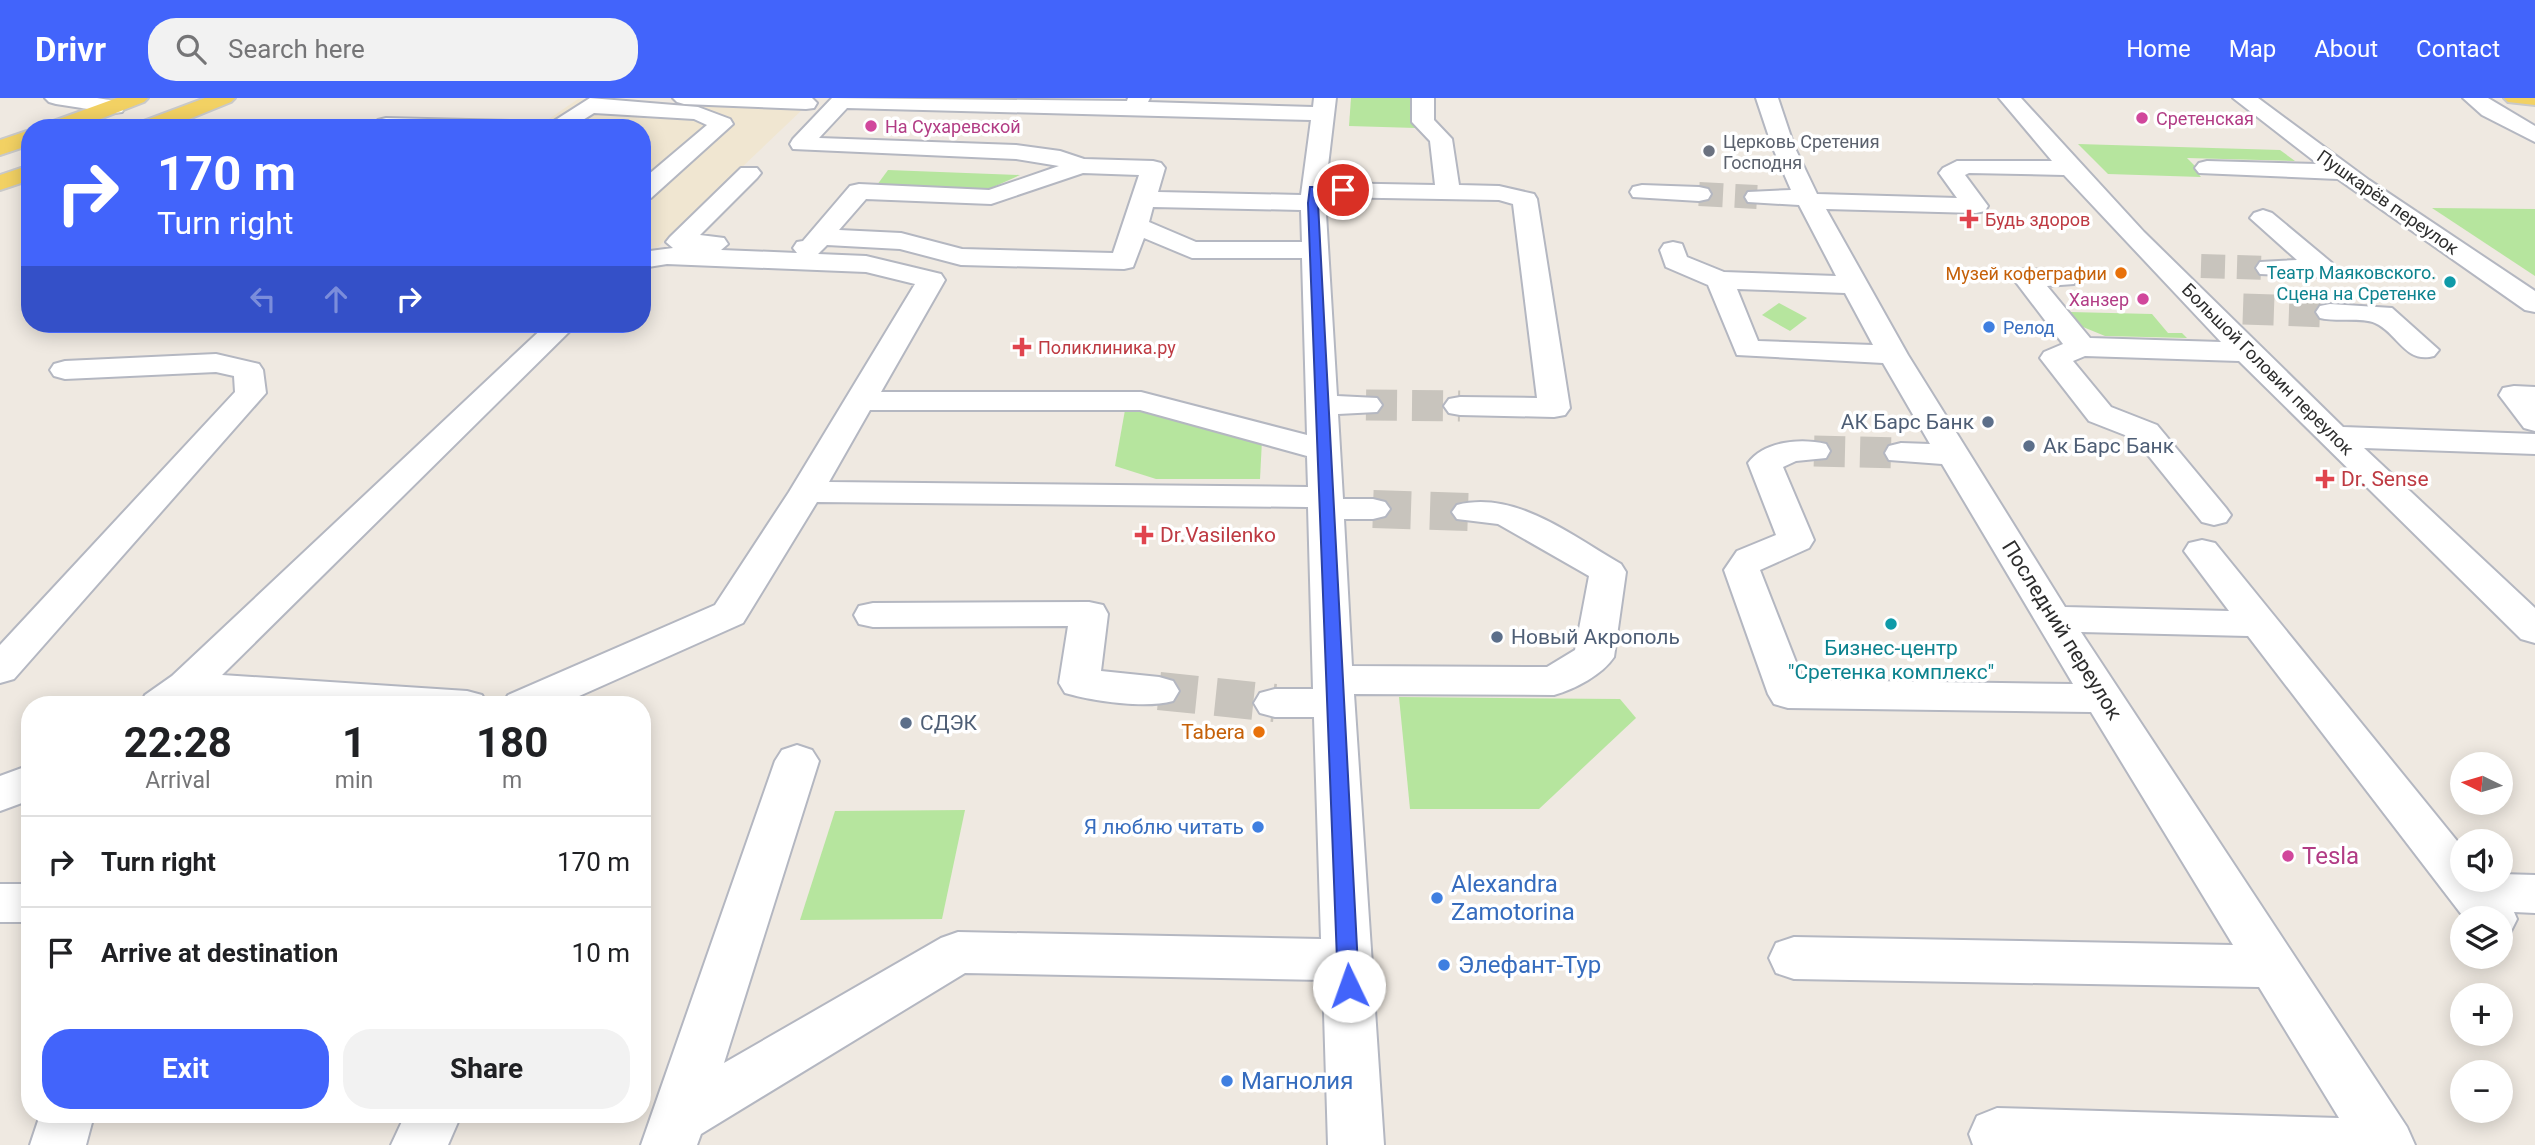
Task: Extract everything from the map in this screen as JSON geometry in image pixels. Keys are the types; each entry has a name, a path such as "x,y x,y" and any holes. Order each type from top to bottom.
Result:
{"main road":[{"path":"80,119 137,98"},
{"path":"169,119 224,98"},
{"path":"2515,98 2535,99"},
{"path":"0,148 21,140"},
{"path":"0,183 21,175"}],"street":[{"path":"56,98 114,107"},
{"path":"682,98 806,103"},
{"path":"1423,98 1423,122 1441,139 1448,192"},
{"name":"Последний переулок","path":"1767,98 1783,146 1808,200 1893,355 2053,619 2387,1145"},
{"name":"Большой Головин переулок","path":"2010,98 2071,169 2163,265 2535,630"},
{"name":"Пушкарёв переулок","path":"2244,98 2343,172 2535,303"},
{"path":"2474,98 2535,135"},
{"path":"820,237 901,241 961,257 1124,261 1153,168 1081,166 1060,158 1016,152 801,144 842,100 1323,106 1313,196 1356,1145"},
{"path":"570,119 599,102 698,113 722,124 651,185"},
{"path":"749,173 679,242 811,248 859,191 991,197 1081,166"},
{"path":"1757,197 1976,206 1951,173 1965,166 2071,169"},
{"path":"2207,168 2343,172"},
{"path":"1144,199 1448,192 1499,193 1525,199 1554,408 1460,405"},
{"path":"1642,192 1699,194"},
{"path":"961,257 991,197"},
{"path":"2263,218 2323,269 2269,268"},
{"path":"1135,225 1192,250 1316,250"},
{"path":"1672,250 1675,261 1720,279 1855,285"},
{"path":"543,696 729,614 861,401 930,280 866,264 667,256 651,259"},
{"path":"2163,265 2195,265"},
{"path":"2064,278 2025,277 2081,347"},
{"path":"1720,279 1747,349 1893,355"},
{"path":"2206,308 2243,310"},
{"path":"2330,312 2382,314 2424,350"},
{"path":"173,695 554,333"},
{"path":"2214,514 2146,432 2099,414 2055,358 2081,347 2250,352"},
{"path":"0,670 251,393 247,370 216,363 65,370"},
{"path":"2535,396 2514,395 2535,421"},
{"path":"861,401 1141,401 1324,450"},
{"path":"1322,405 1366,405"},
{"path":"2337,437 2535,444"},
{"path":"1814,451 1791,451 1765,463 1796,540 1750,559 1742,570 1788,694 2105,698"},
{"path":"1901,453 1953,454"},
{"path":"806,492 1326,503 1373,509"},
{"path":"1275,703 1334,691 1554,681 1594,657 1608,572 1506,514 1469,512"},
{"path":"2202,551 2483,906"},
{"path":"873,615 1089,614 1079,683 1159,691"},
{"path":"2053,619 2259,624"},
{"path":"173,695 202,696"},
{"path":"674,1132 797,761"},
{"path":"0,795 21,785"},
{"path":"2513,907 2535,894"},
{"path":"0,903 21,904"},
{"path":"674,1132 958,952 1347,960"},
{"path":"1794,958 2274,966"},
{"path":"58,1145 65,1123"},
{"path":"419,1145 430,1123"},
{"path":"2001,1145 1997,1134 2387,1145"}],"shaded area":[{"path":"578,99 803,109 657,248 651,248 651,119 549,119"}],"green space":[{"path":"1351,98 1415,98 1416,128 1349,126"},
{"path":"2078,144 2280,150 2295,161 2187,158 2200,171 2196,171 2201,177 2108,174"},
{"path":"888,170 1020,175 989,189 877,185"},
{"path":"2432,208 2535,209 2535,276"},
{"path":"1779,303 1807,318 1790,331 1762,315"},
{"path":"2070,312 2152,314 2168,333 2182,333 2187,338 2105,336 2083,327"},
{"path":"1156,409 1262,440 1260,479 1156,479 1115,466 1125,410"},
{"path":"1399,697 1620,699 1636,718 1539,809 1410,809"},
{"path":"965,810 942,919 800,920 835,811"}],"tunnel":[{"path":"1699,194 1757,197"},
{"path":"2201,266 2269,268"},
{"path":"2243,309 2330,312"},
{"path":"1366,405 1460,406"},
{"path":"1814,451 1901,453"},
{"path":"1373,509 1469,512"},
{"path":"1159,691 1275,703"}],"place":[{"name":"Сретенская","path":"2142,118"},
{"name":"На Сухаревской","path":"871,126"},
{"name":"Церковь Сретения Господня","path":"1709,151"},
{"name":"Будь здоров","path":"1969,219"},
{"name":"Музей кофеграфии","path":"2121,273"},
{"name":"Театр Маяковского. Сцена на Сретенке","path":"2450,282"},
{"name":"Ханзер","path":"2143,299"},
{"name":"Релод","path":"1989,327"},
{"name":"Поликлиника.ру","path":"1022,347"},
{"name":"АК Барс Банк","path":"1988,422"},
{"name":"Ак Барс Банк","path":"2029,446"},
{"name":"Dr. Sense","path":"2325,479"},
{"name":"Dr.Vasilenko","path":"1144,535"},
{"name":"Бизнес-центр \"Сретенка комплекс\"","path":"1891,624"},
{"name":"Новый Акрополь","path":"1497,637"},
{"name":"СДЭК","path":"906,723"},
{"name":"Tabera","path":"1259,732"},
{"name":"Я люблю читать","path":"1258,827"},
{"name":"Tesla","path":"2288,856"},
{"name":"Alexandra Zamotorina","path":"1437,898"},
{"name":"Элефант-Тур","path":"1444,965"},
{"name":"Магнолия","path":"1227,1081"}],"route":[{"path":"1343,190 1313,190 1313,203 1349,986"}]}
